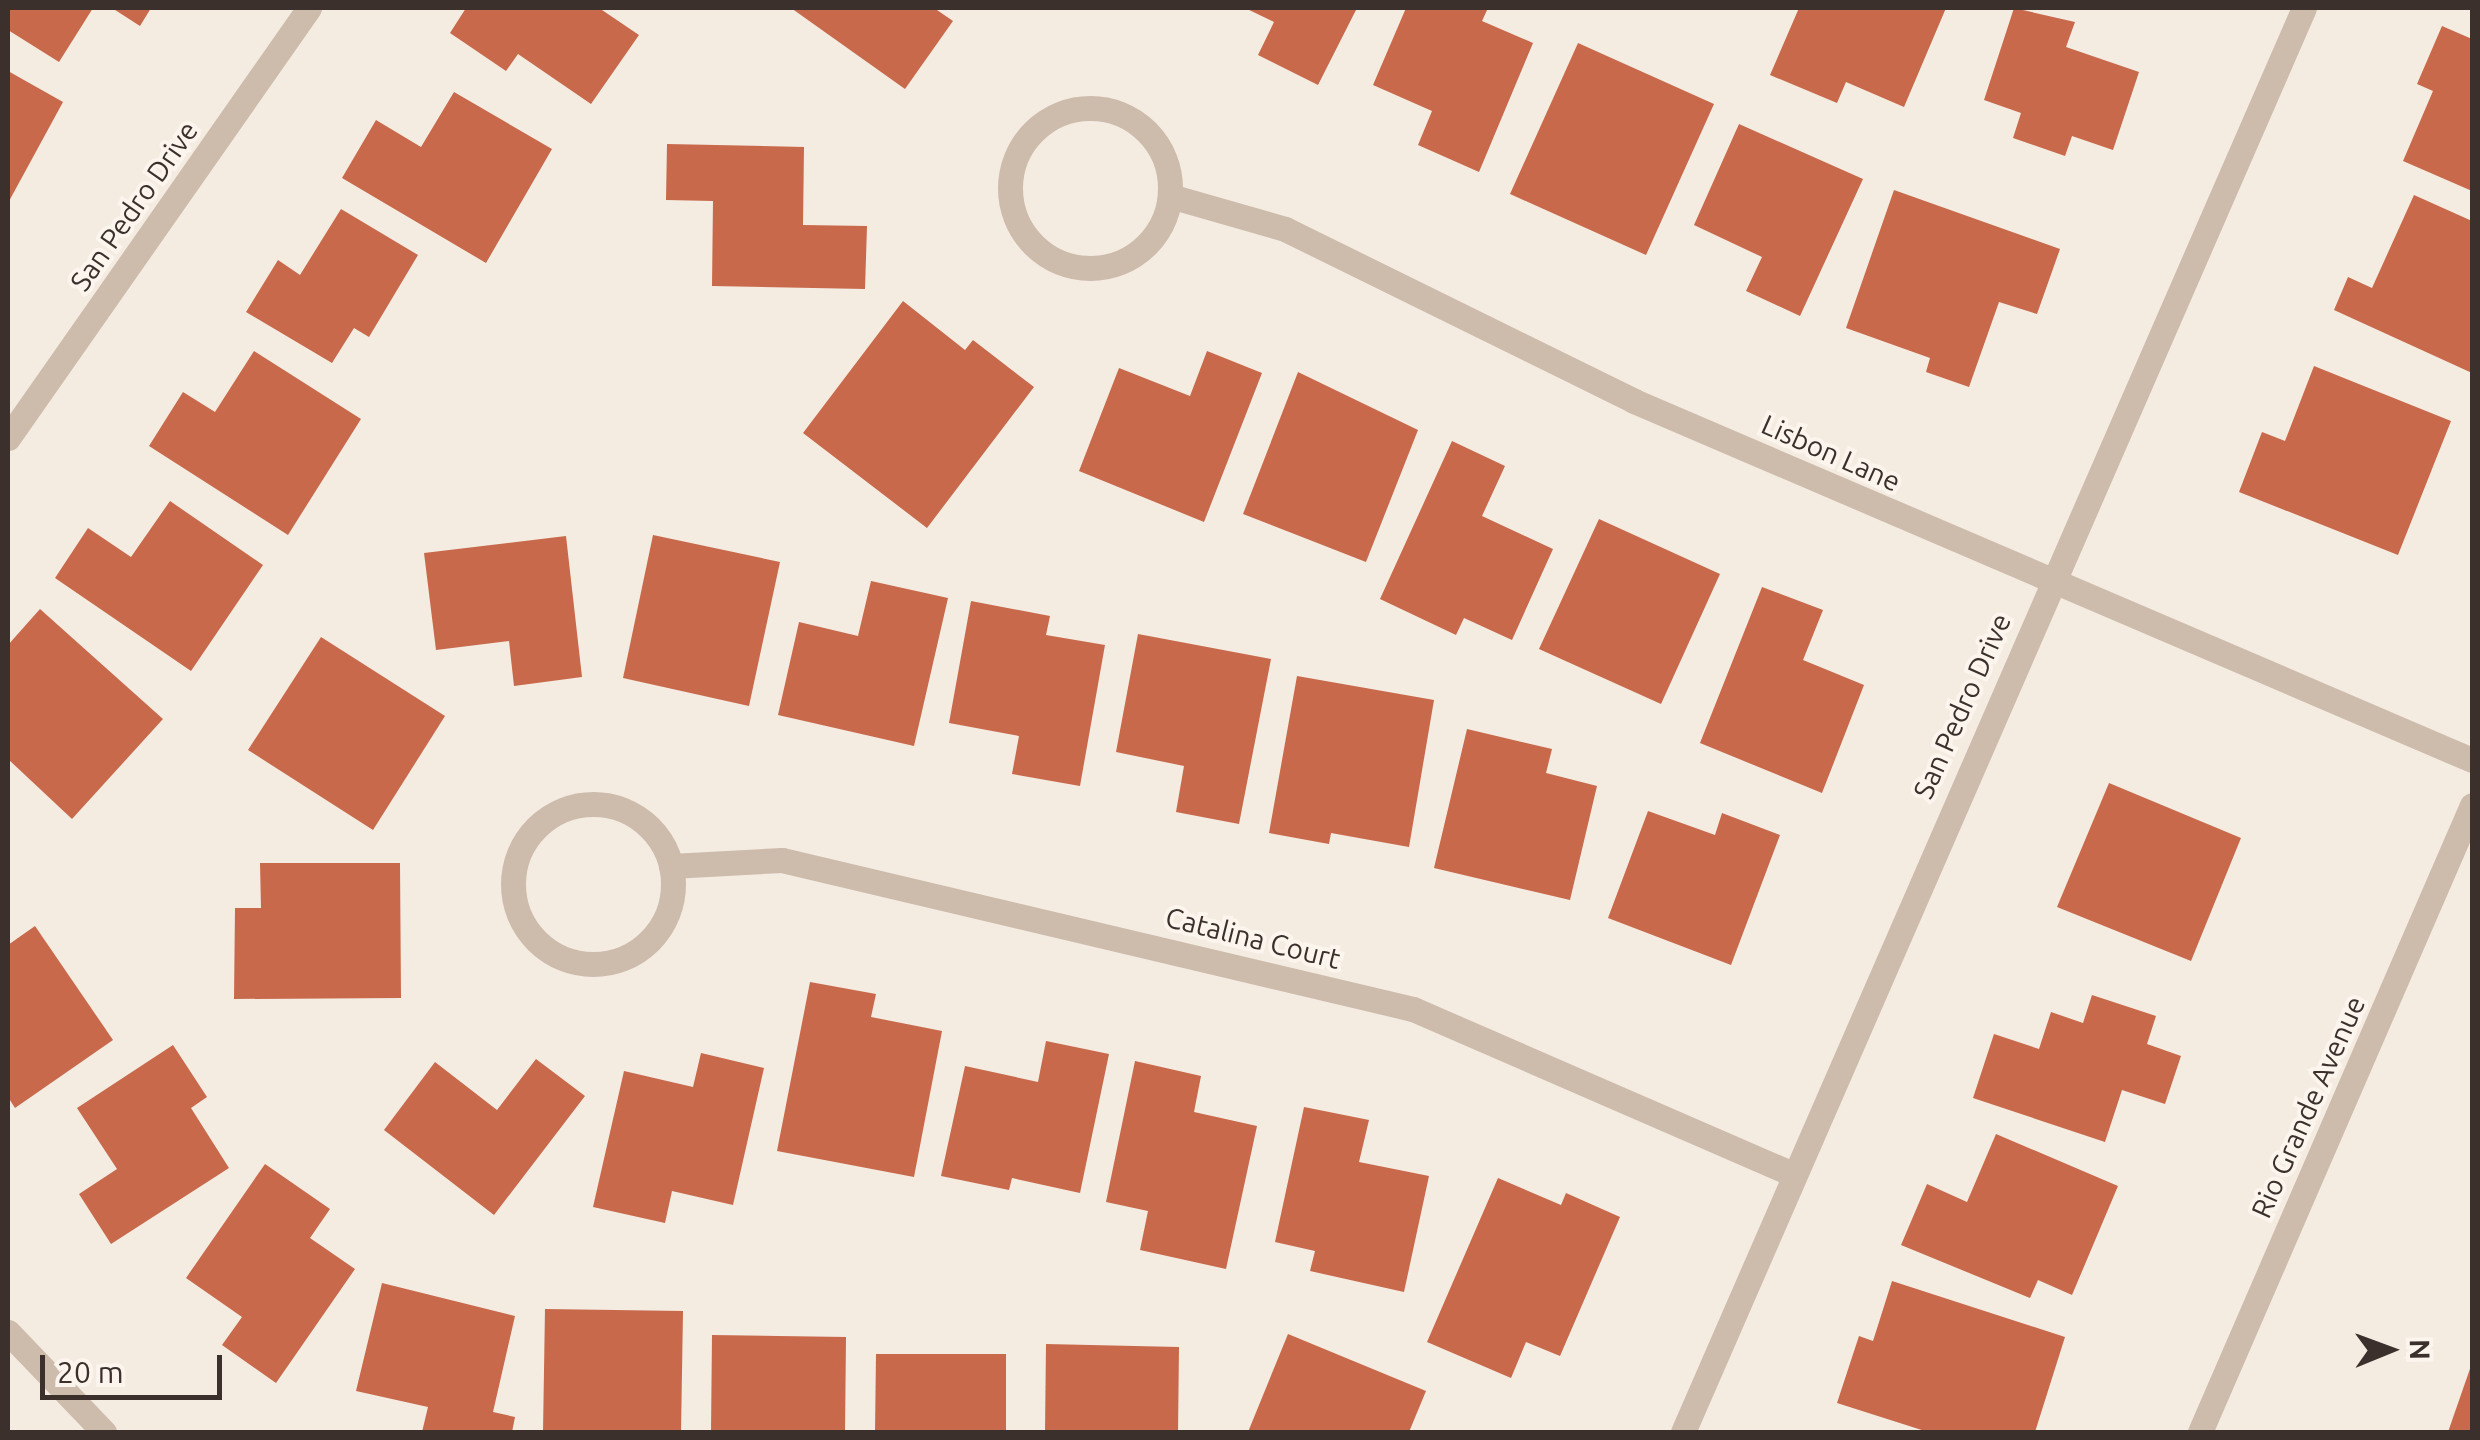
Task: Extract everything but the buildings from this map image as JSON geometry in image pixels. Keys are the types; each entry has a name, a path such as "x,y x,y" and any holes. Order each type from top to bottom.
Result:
{"street":[{"name":"San Pedro Drive","path":"8,438 309,8"},
{"name":"San Pedro Drive","path":"1683,1432 2050,582 2304,8"},
{"path":"1112,109 1157,142 1168,168 1170,196 1150,242 1119,263 1082,268 1057,262 1020,228 1010,179 1033,129 1057,114 1112,109"},
{"name":"Lisbon Lane","path":"1170,196 1284,229 1634,401 2472,760"},
{"path":"575,804 625,809 654,832 671,866 673,894 664,921 648,944 624,959 596,965 544,948 514,902 518,852 551,814 575,804"},
{"name":"Rio Grande Avenue","path":"2200,1432 2472,805"},
{"name":"Catalina Court","path":"671,866 782,860 1414,1008 1793,1174"},
{"path":"8,1332 104,1432"}]}
